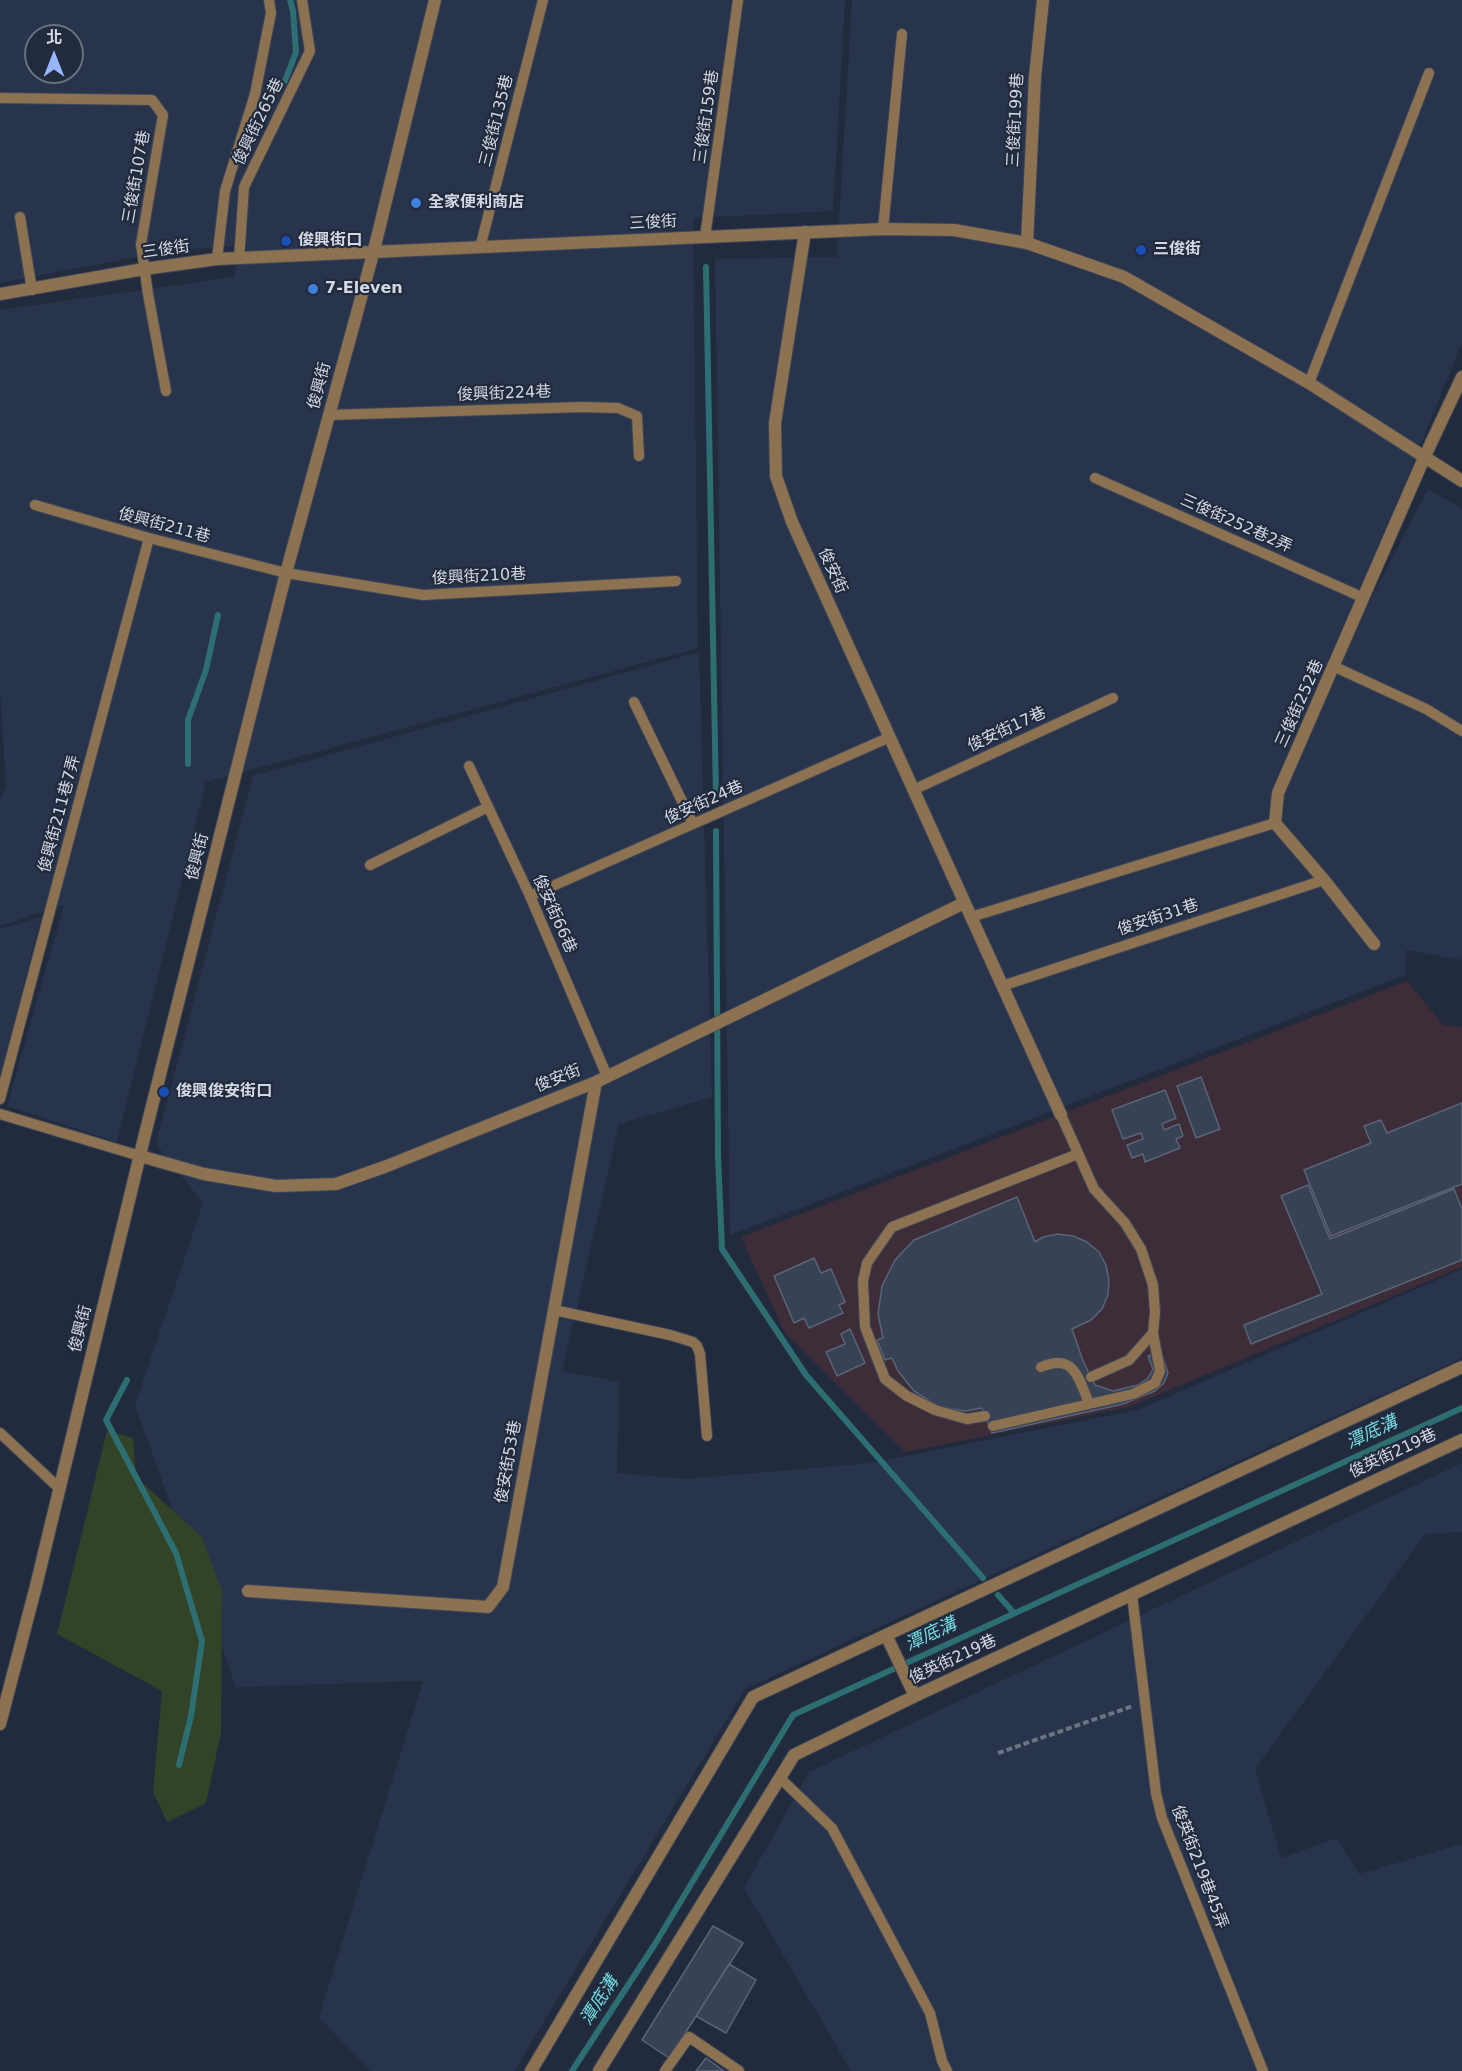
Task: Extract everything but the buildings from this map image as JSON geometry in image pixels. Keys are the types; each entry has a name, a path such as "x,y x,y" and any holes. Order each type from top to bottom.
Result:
{"street":[{"name":"俊興街","path":"0,1724 286,573 373,254 435,0"},
{"name":"三俊街199巷","path":"1027,243 1035,77 1043,0"},
{"name":"三俊街","path":"0,294 144,269 217,260 805,232 883,229 954,230 1027,243 1124,277 1309,383 1462,481"},
{"name":"俊安街","path":"805,232 775,423 776,476 792,522 1061,1115"},
{"name":"三俊街252巷","path":"1275,823 1278,793 1335,667 1424,458 1462,377"},
{"path":"1275,823 1324,880 1374,944"},
{"name":"俊安街","path":"140,1156 204,1174 276,1186 336,1184 387,1166 601,1079 964,903"},
{"name":"俊安街53巷","path":"248,1591 488,1607 503,1587 554,1310 601,1079"},
{"path":"531,2071 753,1697 1462,1367"},
{"name":"俊英街219巷","path":"599,2071 794,1755 1462,1440"},
{"path":"886,1635 915,1696"}],"lane":[{"path":"217,260 225,191 255,94 271,13 269,0"},
{"name":"俊興街265巷","path":"239,259 244,187 310,51 302,0"},
{"name":"三俊街135巷","path":"480,248 543,0"},
{"name":"三俊街159巷","path":"705,237 738,0"},
{"path":"883,229 902,34"},
{"path":"1309,383 1429,73"},
{"name":"三俊街107巷","path":"0,98 152,100 162,115 141,244 144,269"},
{"path":"20,216 32,290"},
{"path":"144,269 166,391"},
{"name":"俊興街224巷","path":"329,415 582,407 618,408 637,416 639,456"},
{"name":"三俊街252巷2弄","path":"1095,478 1364,598"},
{"name":"俊興街211巷","path":"35,506 286,573"},
{"name":"俊興街211巷7弄","path":"0,1098 149,538"},
{"name":"俊興街210巷","path":"286,573 423,595 676,581"},
{"path":"1335,667 1426,709 1462,731"},
{"name":"俊安街17巷","path":"913,790 1113,698"},
{"path":"634,702 693,824"},
{"name":"俊安街24巷","path":"530,896 890,737"},
{"name":"俊安街66巷","path":"469,766 530,896 601,1079"},
{"path":"370,865 488,807"},
{"path":"971,917 1275,823"},
{"name":"俊安街31巷","path":"1002,986 1324,880"},
{"path":"0,1114 140,1156"},
{"path":"993,1426 1132,1394 1155,1383 1160,1371 1153,1333 1155,1312 1153,1285 1141,1249 1125,1223 1094,1189 1061,1115"},
{"path":"986,1416 967,1419 935,1410 907,1396 885,1379 865,1327 863,1281 867,1263 892,1227 1078,1154"},
{"path":"554,1310 693,1342 697,1346 702,1368 707,1436"},
{"path":"1091,1377 1129,1360 1153,1333"},
{"path":"1041,1367 1053,1361 1063,1362 1073,1368 1089,1403"},
{"path":"0,1433 59,1488"},
{"name":"俊英街219巷45弄","path":"1132,1594 1156,1793 1162,1818 1263,2071"},
{"path":"780,1778 832,1828 930,2013 942,2061 947,2071"},
{"path":"665,2071 689,2037 740,2071"}],"path":[{"path":"998,1753 1146,1701"}],"shaded area":[{"path":"0,0 845,0 833,211 693,218 698,648 206,782 117,1142 7,1106 64,905 0,926 0,800 6,786 0,691 0,310 234,277 242,246 173,250 0,283"},
{"path":"852,0 1462,0 1462,342 1406,481 1273,786 1428,489 1462,509 1462,960 1406,950 1405,975 730,1235 715,259 837,257"},
{"path":"699,652 712,1097 619,1124 562,1371 619,1382 617,1473 687,1479 871,1463 1138,1410 1462,1269 1462,1358 745,1689 514,2071 370,2071 319,2017 423,1681 236,1687 135,1405 203,1203 156,1144 253,776"},
{"path":"41,917 0,1076 0,929"},
{"path":"1407,981 1443,1025 1462,1027 1462,1267 1129,1407 905,1452 785,1333 741,1237"},
{"path":"1462,1463 1462,1532 1425,1534 1255,1769 1281,1858 1337,1838 1359,1874 1462,1844 1462,2071 851,2071 744,1888 809,1772"}],"green space":[{"path":"107,1431 133,1438 136,1477 202,1537 222,1591 221,1733 206,1803 167,1822 153,1792 162,1691 57,1634"}],"waterway":[{"path":"285,81 296,52 290,0"},
{"path":"706,267 716,797"},
{"path":"188,764 188,720 206,670 218,615"},
{"path":"716,831 718,1156 722,1249 806,1375 983,1578"},
{"path":"127,1380 106,1420 176,1553 202,1641 191,1716 179,1765"},
{"name":"潭底溝","path":"572,2071 655,1944 793,1715 1462,1408"},
{"path":"998,1595 1013,1612"}],"place":[{"name":"全家便利商店","path":"416,203"},
{"name":"俊興街口","path":"286,241"},
{"name":"三俊街","path":"1141,250"},
{"name":"7-Eleven","path":"313,289"},
{"name":"俊興俊安街口","path":"164,1092"}]}
